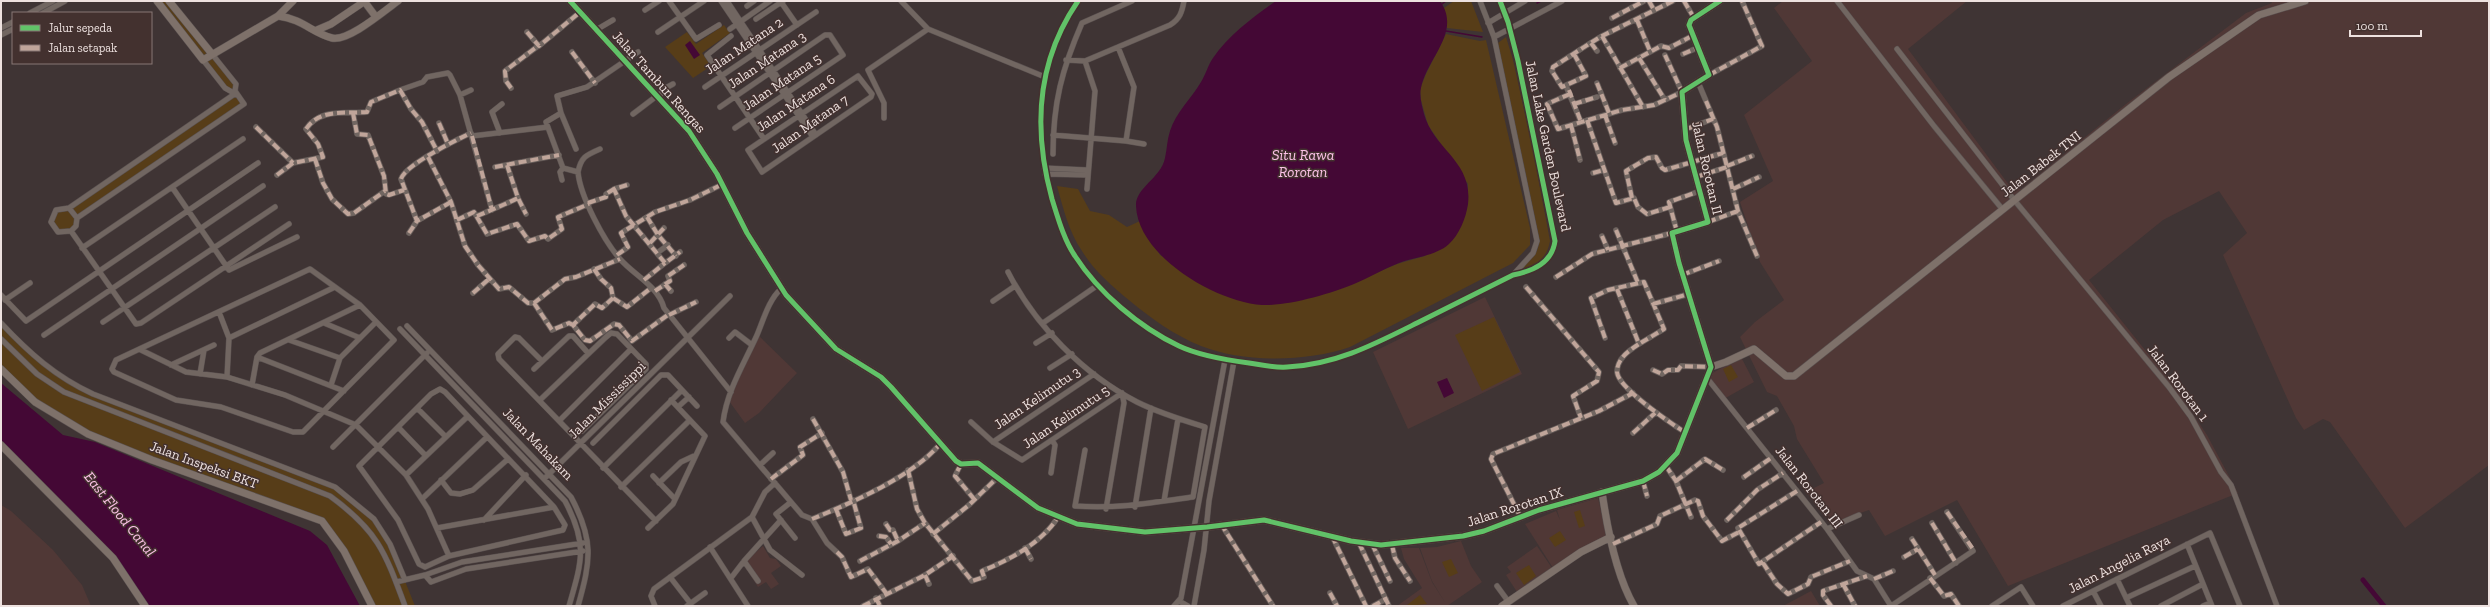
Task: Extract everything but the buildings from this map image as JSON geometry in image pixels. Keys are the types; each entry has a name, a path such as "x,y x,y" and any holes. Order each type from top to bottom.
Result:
{"street":[{"path":"32,12 53,1"},
{"path":"45,12 65,1"},
{"path":"77,218 244,104 235,92 226,89 157,1"},
{"path":"69,208 77,218 76,226 71,231 58,232 51,222 56,210 69,208 235,92 236,84 169,1"},
{"path":"203,60 278,16 293,1"},
{"path":"317,30 331,24 364,1 376,17"},
{"path":"278,16 292,18 331,38 339,39 350,34 398,1"},
{"name":"Jalan Tambun Rengas","path":"570,1 579,13 689,131 779,290 836,349 881,377 891,387 937,447 956,462 961,464"},
{"path":"645,10 659,1"},
{"path":"669,1 696,39 719,25"},
{"path":"658,32 704,1"},
{"path":"721,1 739,22"},
{"path":"727,1 739,22 815,136"},
{"path":"747,6 754,1"},
{"path":"730,29 770,1"},
{"path":"901,1 928,29 1045,77"},
{"name":"Jalan Lake Garden Boulevard","path":"1078,1 1058,39 1045,77 1040,103 1040,138 1045,171 1058,218 1074,255 1098,285 1127,311 1178,346 1225,360 1286,367 1314,365 1340,359 1362,350 1513,275 1542,264 1553,251 1555,241 1511,30 1500,1"},
{"path":"1053,154 1056,96 1066,60 1082,23 1132,1"},
{"path":"1066,60 1085,61 1177,20 1184,1"},
{"path":"1480,1 1494,37 1537,241 1533,253 1513,275"},
{"path":"1488,23 1525,1"},
{"path":"1494,37 1511,30 1562,1"},
{"path":"1612,18 1644,1"},
{"path":"1649,1 1654,10"},
{"path":"1574,54 1586,76 1566,86 1561,86 1552,69 1574,54 1592,42 1602,36 1673,1"},
{"path":"1684,1 1694,18"},
{"path":"1709,76 1692,36 1689,25 1694,18 1720,1"},
{"path":"1570,94 1547,105 1557,128 1571,126 1607,114 1643,108 1666,100 1682,92 1762,46 1742,1"},
{"path":"1837,1 2004,210"},
{"name":"Jalan Babek TNI","path":"1711,367 1754,349 1789,378 1805,368 2146,95 2232,32 2259,15 2305,1"},
{"path":"756,19 782,2 797,25"},
{"name":"Jalan Matana 2","path":"705,87 816,12"},
{"path":"511,88 506,81 505,71 579,13"},
{"path":"596,30 613,20"},
{"path":"1637,20 1650,51"},
{"path":"1,28 12,22"},
{"path":"884,118 884,103 868,70 928,29"},
{"path":"1,36 12,30"},
{"path":"526,32 538,46"},
{"name":"Jalan Matana 5","path":"735,128 843,54 828,34"},
{"name":"Jalan Matana 3","path":"720,107 828,34"},
{"path":"731,36 707,53 764,139"},
{"path":"1602,36 1643,108"},
{"path":"1620,68 1650,51 1662,46 1669,48 1692,36"},
{"path":"1592,42 1597,51"},
{"path":"1118,47 1134,87 1126,141"},
{"path":"1683,54 1697,48"},
{"name":"Jalan Rorotan 1","path":"1897,48 2014,201 2191,417 2233,488 2277,606"},
{"path":"572,52 595,82"},
{"path":"576,149 561,113 557,96 595,82 638,52"},
{"path":"1665,55 1682,92"},
{"path":"1639,58 1666,100"},
{"path":"1085,61 1095,91 1087,173 1087,189"},
{"path":"277,175 292,162 315,159 323,156 318,144 306,128 324,114 368,112 370,102 423,82 427,77 448,73 460,94 492,210"},
{"name":"Jalan Matana 7","path":"748,150 762,172 872,96 858,76"},
{"name":"Jalan Matana 6","path":"748,150 858,76"},
{"path":"1698,82 1713,119 1738,211 1757,256"},
{"path":"633,114 657,97 662,90 673,84"},
{"path":"1597,84 1616,143"},
{"path":"1566,86 1581,122"},
{"path":"400,90 411,109 422,122 437,150"},
{"path":"460,94 471,90"},
{"name":"Jalan Rorotan II","path":"1675,232 1708,222 1684,130 1682,92"},
{"path":"1574,104 1597,97"},
{"path":"500,133 492,112 502,104"},
{"path":"353,113 357,135 368,135 384,176 385,191 389,195 404,190"},
{"path":"561,113 546,122 563,168"},
{"path":"1684,130 1713,119"},
{"path":"1587,120 1616,203 1632,198"},
{"path":"439,123 448,144"},
{"path":"1571,126 1580,160"},
{"path":"256,127 292,162"},
{"path":"417,221 404,190 401,179 403,174 437,150 472,134 500,133 548,128"},
{"path":"1053,135 1090,137 1144,144"},
{"path":"82,248 243,139"},
{"path":"600,149 584,155 580,160 578,172 579,184 589,203 598,226 619,257 661,298 663,308 730,392"},
{"path":"1700,191 1647,214 1638,207 1634,198 1632,198 1626,174 1627,169 1655,156 1662,169 1667,169 1723,153"},
{"path":"495,167 558,155"},
{"path":"1696,177 1727,167 1752,156"},
{"path":"428,157 451,202 458,220 465,246 489,279 499,289 509,287 528,303 534,303 561,281 619,257 628,247 620,233 633,225 647,217 720,186"},
{"path":"315,159 323,183 332,199 349,214 358,211 374,197 385,191"},
{"path":"1,296 26,321 258,163"},
{"path":"507,165 518,198 526,214"},
{"path":"563,168 578,172"},
{"path":"562,180 560,172 563,168"},
{"path":"1593,173 1604,170"},
{"path":"1045,171 1087,173"},
{"path":"1733,189 1759,177"},
{"path":"458,220 474,212 487,234 516,224 529,241 544,236 548,239 562,229 558,217 605,197 614,189 627,185"},
{"path":"44,335 264,186"},
{"path":"172,187 229,270 297,237"},
{"path":"614,189 622,208 633,225 650,243 665,263"},
{"path":"477,216 518,198"},
{"path":"409,233 417,221 451,202"},
{"path":"1654,370 1662,374 1668,370 1678,370 1681,366 1711,367 1682,275 1670,205"},
{"path":"104,322 275,207"},
{"path":"1708,222 1738,211"},
{"path":"644,280 678,254 658,235 647,217"},
{"path":"71,231 132,321 136,324 141,323 289,224"},
{"path":"650,243 664,228"},
{"path":"1616,230 1638,282"},
{"path":"1556,277 1592,254 1675,232"},
{"path":"1602,236 1608,250"},
{"path":"658,253 668,245"},
{"path":"1682,275 1719,261"},
{"path":"612,298 628,307 653,290 665,284 670,280 669,276 684,265"},
{"path":"594,268 611,288 612,298"},
{"path":"307,269 313,270 334,287 360,305 394,340 324,411 298,434 221,407 176,400 114,372 112,366 116,360 141,350 307,269"},
{"path":"1008,272 1015,286 1031,310 1072,354 1094,374 1151,408 1205,427 1193,497 1135,507 1106,508 1075,506 1085,450"},
{"path":"473,293 489,279"},
{"path":"1605,338 1591,298 1638,282 1645,282 1664,329 1624,354 1617,372 1633,393 1655,413 1686,433"},
{"path":"5,300 30,283"},
{"path":"665,284 671,291"},
{"path":"1043,323 1098,285"},
{"path":"993,301 1015,286"},
{"path":"229,338 334,287"},
{"path":"1526,287 1599,372 1597,380 1573,396 1582,418"},
{"path":"1617,289 1640,344"},
{"path":"779,290 730,392 723,422 803,516 812,519 825,540 842,557 851,577 868,569 886,593"},
{"path":"1653,304 1689,294"},
{"name":"Jalan Mississippi","path":"544,479 730,296"},
{"path":"573,325 595,304 601,308 612,298"},
{"path":"534,303 552,330 569,323 573,325 587,342 614,324 619,325 632,340 669,315 696,302"},
{"path":"252,385 257,357 266,349 289,340 360,305"},
{"path":"219,312 229,338 227,377"},
{"path":"331,385 340,358 376,322"},
{"path":"1,323 44,365 67,382 93,394 335,487 374,519 390,544 405,580"},
{"path":"324,323 360,338"},
{"name":"Jalan Mahakam","path":"407,326 552,471 571,497 587,532 589,551 587,575 578,606"},
{"name":"Jalan Mahakam","path":"400,329 565,501 573,516 582,543 582,551 569,606"},
{"path":"729,338 734,332 752,346"},
{"path":"540,400 588,353 611,333 617,334 646,364 646,369 582,431"},
{"path":"1036,343 1052,333"},
{"path":"542,361 519,338 515,336 498,354 499,359 540,400 621,487 656,521"},
{"path":"534,369 570,336 573,336 588,353"},
{"path":"1,339 37,374 64,392 330,496 351,511 370,530 385,554 405,606"},
{"path":"289,340 340,358"},
{"path":"171,365 214,345"},
{"path":"559,421 631,349"},
{"path":"141,350 186,372 227,377 285,395 356,424 406,475 422,499 449,556"},
{"path":"200,374 204,350"},
{"path":"333,447 430,350"},
{"path":"1050,368 1072,354"},
{"path":"257,357 344,390"},
{"path":"1174,606 1179,601 1192,529 1200,500 1225,360"},
{"path":"1194,606 1207,528 1209,501 1234,361"},
{"name":"Jalan Rorotan IX","path":"1223,528 1257,519 1332,538 1359,543 1392,545 1463,536 1484,531 1520,516 1643,481 1666,466 1677,453 1711,367"},
{"name":"Jalan Inspeksi BKT","path":"1,369 35,402 88,434 152,460 322,521 344,551 372,606"},
{"name":"Jalan Kelimutu 3","path":"993,442 1094,374"},
{"path":"593,443 661,375 668,375 697,406"},
{"name":"Jalan Rorotan III","path":"1707,378 1827,529 1857,571 1874,579"},
{"path":"440,389 445,392 467,417 508,459 526,475 554,507 565,528 560,532 449,556 425,567 419,564 398,520 360,467 362,462 418,409 431,394 440,389"},
{"path":"603,468 682,390"},
{"name":"Jalan Kelimutu 5","path":"993,442 1022,460 1122,393 1124,403 1106,508"},
{"path":"1520,516 1491,459 1493,454 1599,411 1633,393"},
{"path":"679,406 689,397"},
{"path":"648,528 675,499 705,436 672,400"},
{"path":"1135,507 1151,408"},
{"path":"418,409 446,437"},
{"path":"1748,428 1776,410"},
{"path":"1633,433 1655,413"},
{"path":"406,475 467,417"},
{"path":"1164,501 1178,418"},
{"path":"813,419 843,472 861,528 846,534 836,508"},
{"path":"621,487 690,420"},
{"path":"971,422 993,442"},
{"path":"398,428 426,456"},
{"path":"771,479 803,455 800,447 822,433"},
{"path":"422,499 487,437"},
{"path":"1052,440 1055,445 1052,473"},
{"path":"1,445 113,558 145,606"},
{"path":"812,519 872,492 908,470 937,447"},
{"path":"760,465 773,453"},
{"path":"659,483 681,462 696,455"},
{"path":"1744,477 1771,458"},
{"path":"441,480 451,493 470,492 508,459"},
{"path":"1676,481 1705,459 1723,470"},
{"path":"974,499 955,476 961,464 978,463 998,477 1029,503 1056,519 1122,531 1145,532 1223,528 1273,606"},
{"path":"1666,466 1676,481 1686,502 1691,518"},
{"path":"908,470 917,509 925,523 972,581 984,577 982,571 1025,548 1050,529 1056,519"},
{"path":"1727,520 1757,490 1783,473"},
{"path":"484,520 526,475"},
{"path":"653,476 675,499"},
{"path":"933,534 998,477"},
{"path":"1643,481 1647,496"},
{"path":"655,606 651,596 652,591 752,517 762,497 775,483"},
{"path":"1797,491 1738,528 1759,564 1763,563 1821,522"},
{"path":"1602,492 1611,537 1625,587 1634,606"},
{"path":"1200,500 1209,501"},
{"path":"1613,544 1657,524 1660,516 1686,502 1697,500 1703,516 1722,541 1739,532"},
{"path":"791,502 777,513 795,538"},
{"path":"437,528 554,507"},
{"path":"1893,571 1874,579 1891,606 1933,576 1972,552 1972,548 1947,512"},
{"path":"1827,529 1859,515"},
{"path":"752,517 770,550 802,575"},
{"path":"731,578 744,561 781,520"},
{"path":"860,561 898,541 925,523"},
{"path":"1932,523 1956,563"},
{"path":"886,524 890,530 893,530 898,541"},
{"name":"Jalan Angelia Raya","path":"2063,606 2208,533 2212,535 2240,606"},
{"path":"879,536 886,537 891,544"},
{"path":"1497,586 1505,604 1581,552 1611,537"},
{"path":"1332,538 1366,606"},
{"path":"1912,540 1945,596 1951,594 1959,606"},
{"path":"396,582 425,575 462,562 588,542"},
{"path":"1359,543 1389,606"},
{"path":"1372,544 1390,581"},
{"path":"2187,544 2211,604 2203,606"},
{"path":"1392,545 1396,558 1410,581"},
{"path":"710,547 748,606"},
{"path":"1025,548 1031,559"},
{"path":"1904,557 1918,549"},
{"path":"425,575 431,582 466,570 589,551"},
{"path":"863,606 886,593 925,575 953,556"},
{"path":"744,561 758,581"},
{"path":"1763,563 1777,584 1788,594 1808,584 1811,577 1850,561"},
{"path":"2126,598 2196,566"},
{"path":"925,575 929,584"},
{"path":"1831,606 1822,592 1867,576"},
{"path":"670,577 689,605 705,593"},
{"path":"2117,579 2130,606"},
{"path":"1843,584 1855,606"},
{"path":"2161,606 2203,584"},
{"path":"1992,606 2021,587 2033,606"},
{"path":"2094,591 2101,606"},
{"path":"1330,593 1337,606"},
{"path":"876,598 880,606"},
{"path":"1373,606 1386,599"},
{"path":"1179,601 1188,606"}],"shaded area":[{"path":"158,1 169,1 237,88 228,91"},
{"path":"1454,1 1471,1 1483,32 1447,28 1444,8"},
{"path":"1783,1 1967,1 1908,49 2012,189 2021,189 2126,104 2246,13 2272,3 2271,1 2489,1 2489,465 2405,528 2330,422 2323,419 2304,430 2296,418 2223,255 2247,233 2219,191 2163,220 2089,280 2177,390 2207,435 2238,493 2008,586 1957,500 1885,536 1869,510 1834,522 1806,492 1824,483 1797,439 1794,426 1777,396 1767,392 1740,337 1755,322 1784,300 1760,262 1740,202 1773,181 1744,115 1812,61 1774,8"},
{"path":"724,25 730,33 702,53 711,66 693,78 665,47 687,32 696,44"},
{"path":"1446,34 1480,41 1486,40 1530,228 1530,245 1513,263 1350,347 1314,356 1295,358 1255,358 1218,352 1182,337 1164,326 1130,301 1104,278 1092,265 1077,244 1067,220 1057,186 1078,189 1090,211 1109,215 1127,227 1140,221 1160,255 1264,305 1285,303 1334,291 1397,264 1425,256 1465,216 1468,203 1468,184 1428,125 1421,100 1420,89"},
{"path":"1506,37 1513,60 1533,150 1550,241 1549,247 1542,259 1525,270 1523,266 1533,257 1537,250 1539,237 1498,43"},
{"path":"236,93 244,104 77,218 76,226 65,233 53,228 52,215 56,210 69,208"},
{"path":"1485,297 1522,374 1408,429 1373,352"},
{"path":"1494,317 1520,372 1482,391 1455,335"},
{"path":"1,322 21,345 67,382 335,487 374,519 390,544 415,606 371,606 365,590 322,521 88,434 51,413 1,368"},
{"path":"759,336 797,373 759,413 745,423 729,401 733,389"},
{"path":"1741,357 1754,382 1722,400 1709,375"},
{"path":"1731,365 1738,377 1729,382 1723,369"},
{"path":"1598,498 1607,537 1553,568 1525,524 1556,511 1560,520 1557,510"},
{"path":"1,505 11,511 53,550 82,585 91,606 1,606"},
{"path":"1580,510 1585,526 1579,528 1574,512"},
{"path":"1560,531 1566,540 1555,547 1549,538"},
{"path":"1461,541 1471,566 1482,582 1447,606 1397,606 1422,588 1404,559 1401,548 1419,548 1432,582 1446,604 1432,581 1420,548 1437,547"},
{"path":"763,546 770,558 776,559 781,566 771,573 779,584 771,589 766,582 758,587 745,567 749,558"},
{"path":"1537,546 1552,568 1517,592 1506,575 1511,572 1507,567"},
{"path":"1451,559 1458,573 1449,577 1442,562"},
{"path":"1529,565 1536,576 1524,585 1516,573"},
{"path":"1811,591 1820,606 1783,606"},
{"path":"1420,595 1427,604 1407,606 1407,605"}],"water":[{"name":"Situ Rawa Rorotan","path":"1276,1 1440,1 1446,12 1447,23 1445,34 1441,45 1424,77 1420,94 1424,114 1429,126 1452,156 1465,177 1468,189 1468,204 1466,215 1456,236 1449,244 1438,251 1399,263 1333,292 1284,304 1262,305 1244,302 1224,295 1203,286 1183,274 1165,259 1150,243 1140,225 1136,206 1140,194 1163,165 1169,134 1176,118 1201,82 1213,58 1226,42 1242,27"},
{"path":"690,41 700,55 694,59 685,45"},
{"path":"1447,378 1454,393 1444,398 1437,382"},
{"name":"East Flood Canal","path":"1,383 63,435 95,442 310,531 327,545 360,606 147,606 117,561 1,443"}],"waterway":[{"path":"1442,4 1446,1"},
{"path":"1537,3 1541,1"},
{"path":"1446,31 1482,37"},
{"path":"2363,580 2384,606"}],"marked path":[{"path":"1612,18 1644,1"},
{"path":"1649,1 1654,10"},
{"path":"1574,54 1586,76 1562,87 1552,71 1553,67 1602,36 1673,1"},
{"path":"1684,1 1694,18"},
{"path":"1709,75 1762,46 1742,1"},
{"path":"527,32 539,46 580,12"},
{"path":"1637,20 1650,51"},
{"path":"1602,36 1643,107"},
{"path":"1620,68 1661,46 1669,48 1692,36"},
{"path":"1591,43 1597,51"},
{"path":"511,88 506,81 505,71 538,46"},
{"path":"1683,54 1697,48"},
{"path":"572,52 595,83"},
{"path":"1570,94 1547,104 1558,129 1622,110 1654,105 1682,92 1665,55"},
{"path":"1639,58 1665,100"},
{"path":"1597,83 1609,113"},
{"path":"277,175 293,163 323,157 318,144 306,129 312,122 318,118 334,113 367,112 371,102 400,90 411,109 422,122 437,151"},
{"path":"1569,90 1581,122"},
{"path":"1574,104 1597,97"},
{"path":"1706,101 1717,127 1738,211 1757,256"},
{"path":"353,113 357,134 368,135 384,176 386,194 389,195 404,190"},
{"path":"1605,115 1615,143"},
{"path":"1684,130 1713,119"},
{"path":"1587,120 1616,203 1634,198 1638,207 1647,214 1670,207"},
{"path":"439,123 448,144"},
{"path":"1571,125 1580,160"},
{"path":"256,127 293,163"},
{"path":"451,202 417,221 401,179 405,173 421,160 471,133"},
{"path":"472,136 492,210"},
{"path":"1632,198 1626,171 1648,158 1656,157 1662,168 1665,170 1723,153"},
{"path":"495,167 559,155"},
{"path":"1727,166 1752,156"},
{"path":"428,157 451,202 465,246 478,265 499,289 509,287 528,303 534,303 565,279 576,277 620,259"},
{"path":"315,159 323,183 332,199 348,214 354,213 385,191"},
{"path":"507,165 518,198 526,214"},
{"path":"1696,177 1727,167"},
{"path":"1593,173 1604,170"},
{"path":"1733,189 1759,177"},
{"path":"617,255 628,247 621,233 655,212 690,200 723,184"},
{"path":"627,185 614,189 626,216 665,263 680,252"},
{"path":"588,203 606,197 606,194 614,189"},
{"path":"1677,232 1669,202 1700,191"},
{"path":"477,216 518,198"},
{"path":"457,220 474,212 487,234 517,224 529,241 545,236 548,239 562,229 558,217 589,204"},
{"path":"1708,222 1738,211"},
{"path":"647,217 658,235 676,256"},
{"path":"409,233 417,221"},
{"path":"650,243 664,228"},
{"path":"1616,230 1638,283"},
{"path":"1556,277 1592,254 1672,233"},
{"path":"1602,236 1608,250"},
{"path":"1682,275 1719,261"},
{"path":"644,280 665,263"},
{"path":"655,291 670,281 668,276 684,265"},
{"path":"594,269 601,279 611,288 613,298 627,307 651,288"},
{"path":"473,293 489,279"},
{"path":"1605,338 1591,298 1608,290 1644,282 1664,329 1639,344"},
{"path":"665,284 671,291"},
{"path":"1526,287 1599,372 1597,381 1573,396 1581,418"},
{"path":"1617,289 1639,344 1625,355 1619,363 1617,372 1620,379 1636,396 1669,422 1686,433"},
{"path":"1653,304 1689,294"},
{"path":"613,298 602,308 595,304 573,325 585,340 590,341 614,324 619,325 632,341 669,314"},
{"path":"669,315 696,302"},
{"path":"534,303 552,330 569,323 573,325"},
{"path":"1653,370 1662,374 1668,370 1678,370 1681,366 1711,367"},
{"path":"1520,516 1491,459 1493,454 1599,411 1633,393"},
{"path":"1747,428 1776,410"},
{"path":"1633,433 1655,413"},
{"path":"813,419 843,472 851,500"},
{"path":"771,479 803,455 800,447 822,433"},
{"path":"812,519 880,488 914,467 940,444"},
{"path":"1744,477 1771,458"},
{"path":"1676,481 1705,459 1723,470"},
{"path":"961,464 955,476 974,499"},
{"path":"1666,466 1676,481 1691,517"},
{"path":"908,470 917,509 925,523 972,581 984,577 982,571 1003,562 1034,543 1058,517"},
{"path":"1727,520 1757,490 1783,473"},
{"path":"933,534 969,505 998,477"},
{"path":"1643,481 1647,496"},
{"path":"1797,491 1738,528 1759,564 1821,522"},
{"path":"836,509 846,534 861,528 853,500"},
{"path":"1613,544 1657,524 1660,516 1695,500 1698,501 1703,516 1722,541 1739,532"},
{"path":"1947,512 1973,549"},
{"path":"860,561 898,541 925,523"},
{"path":"1932,523 1956,563"},
{"path":"886,524 890,530 893,530 898,541"},
{"path":"1221,524 1273,606"},
{"path":"879,536 886,537 891,544"},
{"path":"1332,536 1366,606"},
{"path":"1912,539 1935,575"},
{"path":"1359,543 1389,606"},
{"path":"1372,544 1390,581"},
{"path":"1392,545 1395,558 1410,581"},
{"path":"1025,548 1031,559"},
{"path":"1904,557 1918,549"},
{"path":"837,552 842,557 851,577 868,569 886,593"},
{"path":"863,606 925,575 953,556"},
{"path":"1763,563 1777,584 1788,594 1808,584 1811,577 1850,561"},
{"path":"1874,579 1893,571"},
{"path":"925,575 929,584"},
{"path":"1831,606 1823,595 1823,591 1867,576"},
{"path":"1930,578 1944,596 1951,594 1959,606"},
{"path":"1843,584 1855,606"},
{"path":"1330,593 1337,606"},
{"path":"876,598 880,606"},
{"path":"1373,606 1386,599"}],"cycle path":[{"path":"570,1 689,131 717,174 747,233 786,295 836,349 881,377 956,461 961,464 978,463 1038,508 1077,524 1145,532 1207,527 1264,520 1351,541 1381,545 1463,536 1484,531 1539,510 1643,481 1659,472 1677,453 1711,367 1679,263 1672,233 1708,222 1686,140 1682,92 1709,75 1689,25 1691,20 1720,1"},
{"path":"1078,1 1064,24 1046,72 1042,97 1041,122 1042,148 1052,199 1071,250 1085,270 1108,296 1135,319 1164,338 1179,346 1204,355 1282,367 1322,362 1338,358 1370,346 1513,275 1528,271 1540,265 1550,255 1555,241 1518,61 1508,22 1500,1"}]}
